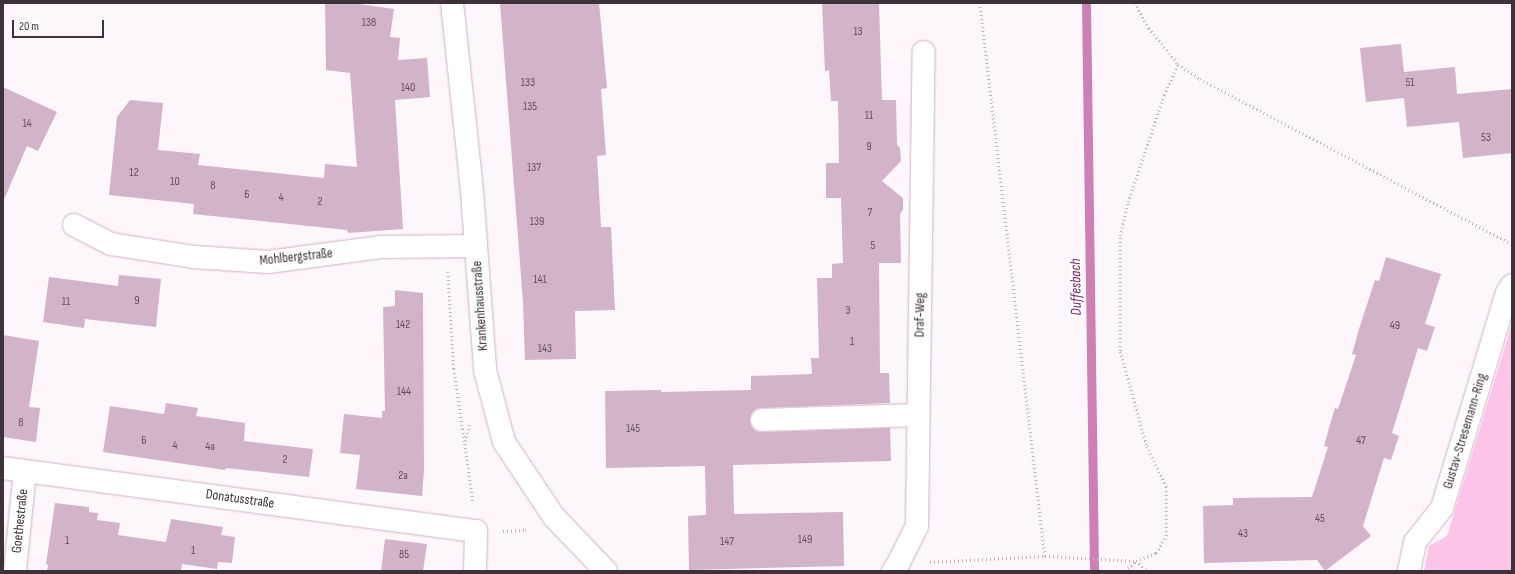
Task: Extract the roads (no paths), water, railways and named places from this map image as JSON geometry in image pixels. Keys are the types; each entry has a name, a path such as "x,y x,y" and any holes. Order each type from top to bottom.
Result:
{"street":[{"name":"Krankenhausstraße","path":"452,3 472,191 485,370 504,442 554,517 606,571"},
{"name":"Draf-Weg","path":"896,568 917,526 924,52"},
{"name":"Mohlbergstraße","path":"74,225 111,244 194,257 268,262 380,247 476,246"},
{"name":"Gustav-Stresemann-Ring","path":"1409,571 1415,542 1442,508 1507,293 1512,285"},
{"path":"762,420 918,416"},
{"name":"Donatusstraße","path":"3,468 476,531 475,571"},
{"name":"Goethestraße","path":"15,571 25,471"}],"waterway":[{"name":"Duffesbach","path":"1086,3 1094,571"}]}
